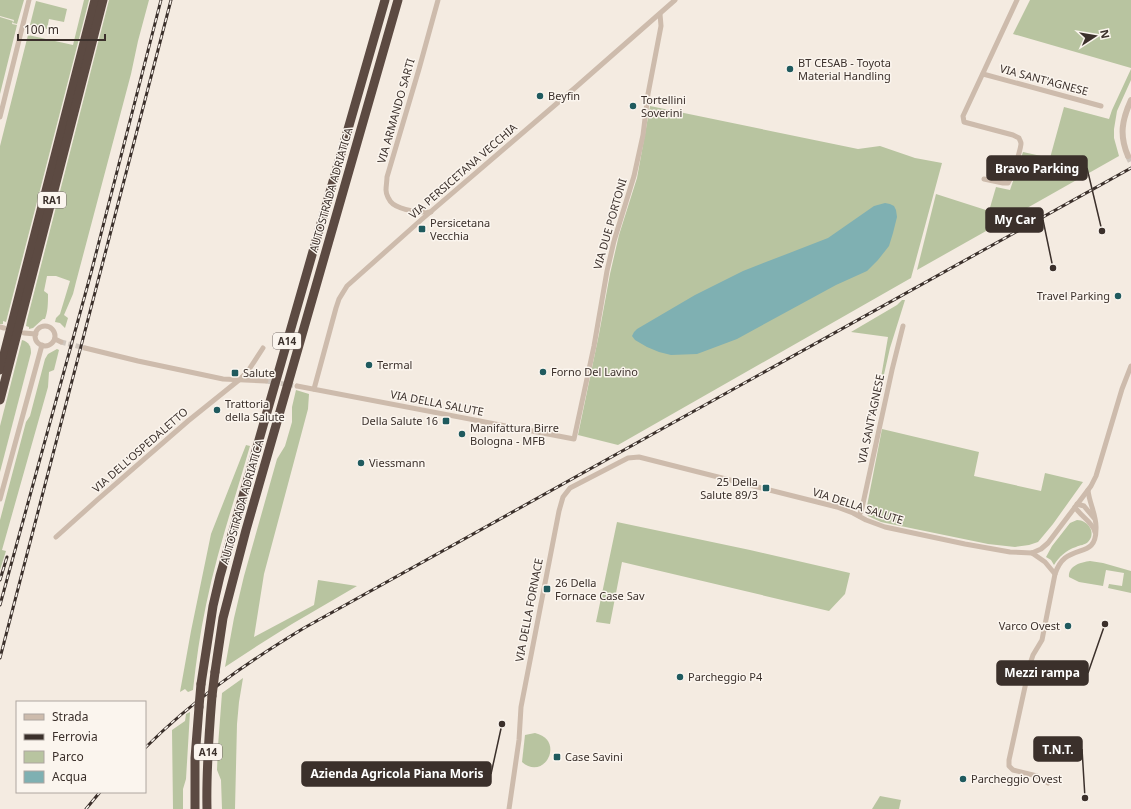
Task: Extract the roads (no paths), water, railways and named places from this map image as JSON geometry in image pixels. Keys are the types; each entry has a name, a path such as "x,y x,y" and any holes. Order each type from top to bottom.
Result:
{"highway":[{"name":"RA1","path":"0,370 95,0"},
{"name":"RA1","path":"0,400 103,0"},
{"name":"AUTOSTRADA ADRIATICA","path":"195,809 195,758 201,684 212,612 220,576 385,0"},
{"name":"AUTOSTRADA ADRIATICA","path":"207,809 209,731 212,696 223,618 246,530 398,0"}],"street":[{"path":"0,117 29,0"},
{"name":"VIA ARMANDO SARTI","path":"432,212 415,211 401,208 392,204 386,190 387,177 438,0"},
{"name":"VIA PERSICETANA VECCHIA","path":"314,389 336,308 347,286 675,0"},
{"name":"VIA SANT'AGNESE","path":"984,178 1008,183 1011,178 1021,143 1019,138 1016,136 964,122 962,116 1017,0"},
{"name":"VIA DUE PORTONI","path":"574,439 594,346 607,271 614,241 634,176 643,135 648,94 661,26 660,14"},
{"name":"VIA SANT'AGNESE","path":"983,74 1101,106"},
{"path":"1128,156 1124,145 1122,129 1125,115 1131,100"},
{"path":"415,211 421,220"},
{"path":"48,326 53,330 55,339 51,344 45,346 36,339 36,334 39,328 48,326"},
{"name":"VIA SANT'AGNESE","path":"859,516 903,326"},
{"path":"24,333 36,334"},
{"path":"55,339 62,342"},
{"path":"0,498 42,345"},
{"path":"86,348 217,378 266,381"},
{"path":"239,380 248,371 263,348"},
{"path":"1032,553 1045,546 1088,490 1096,476 1122,389 1131,366"},
{"name":"VIA DELL'OSPEDALETTO","path":"56,537 188,421 239,380"},
{"name":"VIA DELLA SALUTE","path":"297,386 574,439"},
{"name":"VIA DELLA SALUTE","path":"634,456 837,507 876,524 902,531 1010,552 1032,553"},
{"name":"VIA DELLA FORNACE","path":"510,809 519,740 520,707 561,502 570,488 634,456"},
{"path":"1048,784 1037,776 1013,770 1009,766 1009,760 1030,664 1033,655 1042,640 1055,574 1058,566 1064,559 1072,554 1090,548 1096,537 1096,526 1088,490"},
{"path":"1076,506 1084,506 1094,519"},
{"path":"1076,506 1080,514 1094,527 1096,537"},
{"path":"1032,553 1045,562 1055,574"}],"water":[{"path":"885,203 894,206 896,210 897,217 893,233 889,246 867,271 836,285 737,339 697,354 671,355 659,352 635,340 632,336 637,329 695,295 743,271 828,238 874,206"}],"tunnel":[{"path":"1128,156 1131,162"},
{"path":"61,342 85,348"},
{"path":"266,381 297,386"}],"railway":[{"path":"0,605 91,273 161,0"},
{"path":"0,658 171,0"},
{"path":"146,747 163,730 201,698 261,655 304,628 1131,168"},
{"path":"0,580 7,557"},
{"path":"86,809 99,793"}],"place":[{"name":"BT CESAB - Toyota Material Handling","path":"790,69"},
{"name":"Beyfin","path":"540,96"},
{"name":"Tortellini Soverini","path":"633,106"},
{"name":"Persicetana Vecchia","path":"422,229"},
{"name":"Bravo Parking","path":"1102,231"},
{"name":"My Car","path":"1053,268"},
{"name":"Travel Parking","path":"1118,296"},
{"name":"Termal","path":"369,365"},
{"name":"Forno Del Lavino","path":"543,372"},
{"name":"Salute","path":"235,373"},
{"name":"Trattoria della Salute","path":"217,410"},
{"name":"Della Salute 16","path":"446,421"},
{"name":"Manifattura Birre Bologna - MFB","path":"462,434"},
{"name":"Viessmann","path":"361,463"},
{"name":"25 Della Salute 89/3","path":"766,488"},
{"name":"26 Della Fornace Case Sav","path":"547,589"},
{"name":"Mezzi rampa","path":"1105,624"},
{"name":"Varco Ovest","path":"1068,626"},
{"name":"Parcheggio P4","path":"680,677"},
{"name":"Azienda Agricola Piana Moris","path":"502,724"},
{"name":"Case Savini","path":"557,757"},
{"name":"Parcheggio Ovest","path":"963,779"},
{"name":"T.N.T.","path":"1085,798"}]}
